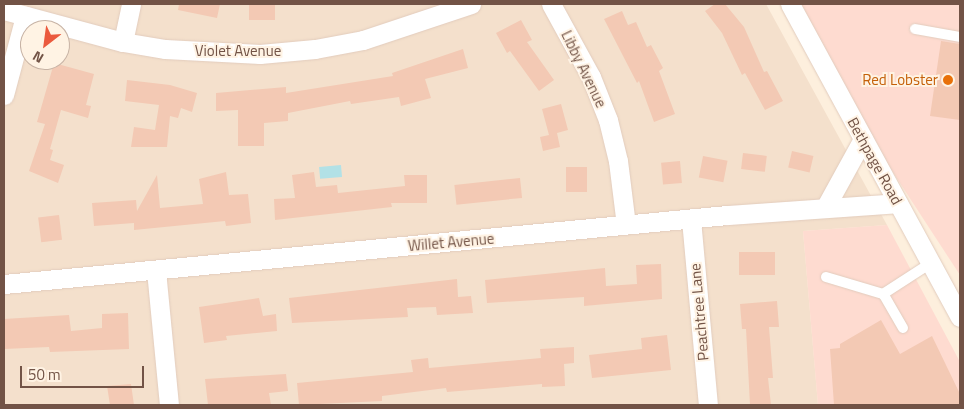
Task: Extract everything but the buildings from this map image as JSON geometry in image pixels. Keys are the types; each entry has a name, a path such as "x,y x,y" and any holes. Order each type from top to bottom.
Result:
{"street":[{"path":"123,42 131,4"},
{"name":"Violet Avenue","path":"4,10 123,42 228,54 316,49 363,40 471,4"},
{"name":"Libby Avenue","path":"551,4 591,77 608,120 618,160 626,225"},
{"name":"Bethpage Road","path":"794,7 960,317"},
{"path":"4,95 25,16"},
{"path":"825,208 863,139"},
{"name":"Willet Avenue","path":"4,279 156,270 691,218 898,202"},
{"name":"Peachtree Lane","path":"691,218 708,405"},
{"path":"156,270 169,405"}],"lane":[{"path":"915,29 960,37"},
{"path":"883,294 931,263"},
{"path":"826,277 883,294 903,328"}],"shaded area":[{"path":"4,4 766,4 887,225 803,231 818,405 4,405"},
{"path":"783,4 960,4 960,275"},
{"path":"887,225 960,362 960,405 818,405 803,231"}],"water":[{"path":"341,165 342,177 320,179 319,167"}],"place":[{"name":"Red Lobster","path":"948,80"}]}
